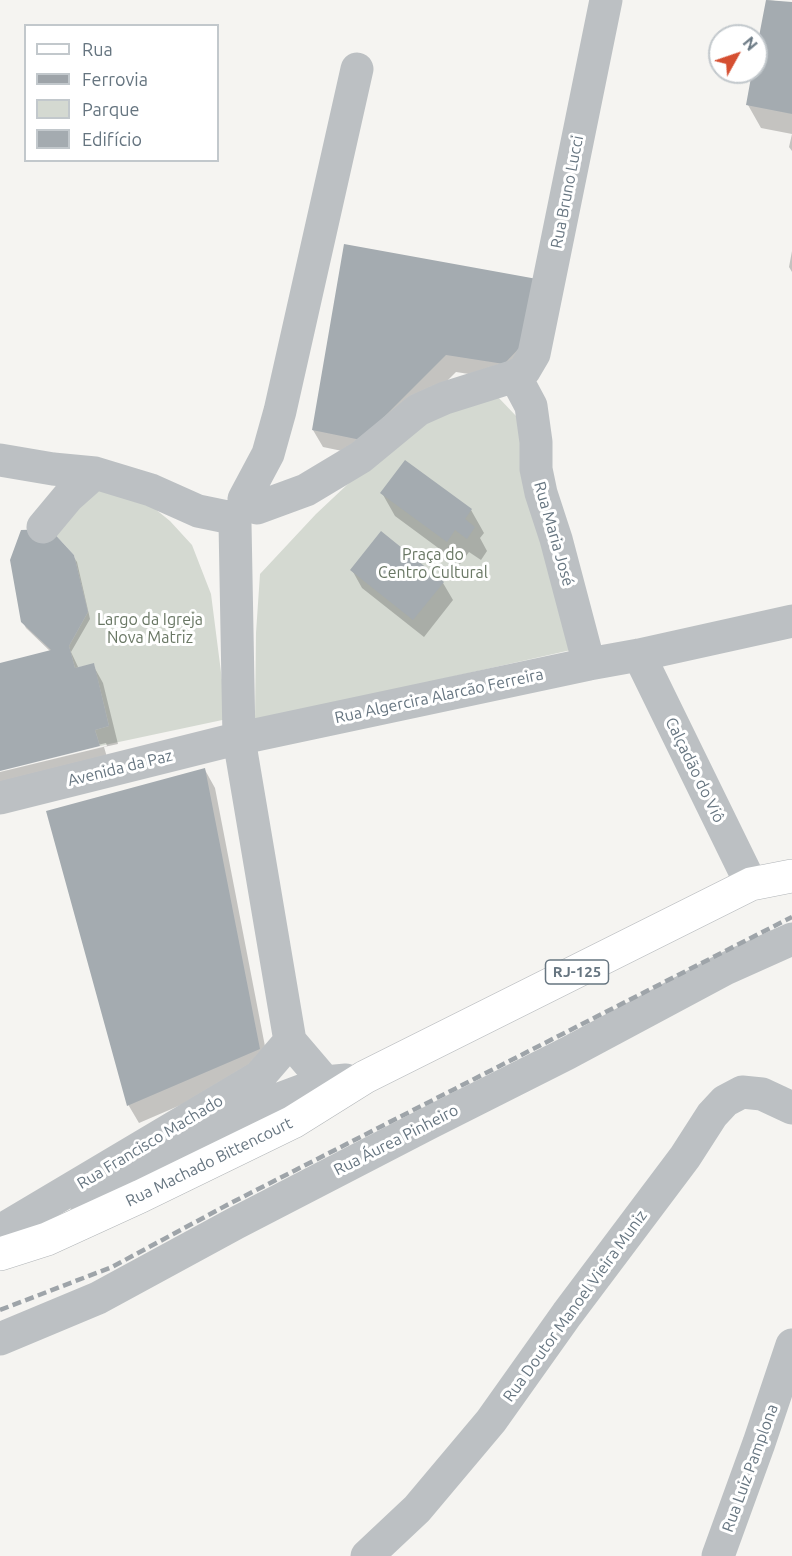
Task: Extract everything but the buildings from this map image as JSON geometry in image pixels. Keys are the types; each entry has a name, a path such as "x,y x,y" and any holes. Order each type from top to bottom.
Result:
{"main road":[{"name":"Rua Machado Bittencourt","path":"0,1254 47,1239 293,1122 365,1077 751,884 792,876"}],"street":[{"name":"Rua Bruno Lucci","path":"515,376 524,371 534,354 606,0"},
{"path":"325,1082 290,1041 245,738 242,513 268,454 311,337 357,69"},
{"path":"0,460 53,469 95,472 151,490 164,485 179,484 195,487 242,513 306,490 361,458 418,410 445,398 515,376"},
{"name":"Rua Maria José","path":"515,376 531,406 534,420 536,469 541,493 556,539 588,664"},
{"path":"43,527 68,497 95,472"},
{"name":"Rua Algercira Alarcão Ferreira","path":"245,738 588,664 639,656 792,621"},
{"name":"Calçadão do Viô","path":"639,656 751,884"},
{"name":"Avenida da Paz","path":"0,798 245,738"},
{"name":"Rua Áurea Pinheiro","path":"0,1339 98,1298 398,1138 568,1053 725,969 792,939"},
{"name":"Rua Francisco Machado","path":"0,1231 259,1077 290,1041"},
{"name":"Rua Machado Bittencourt","path":"47,1239 194,1135 234,1116 325,1082 365,1077"},
{"name":"Rua Doutor Manoel Vieira Muniz","path":"367,1556 417,1509 491,1421 567,1314 685,1156 712,1115 725,1101 742,1092 762,1094 792,1108"},
{"name":"Rua Luiz Pamplona","path":"718,1556 792,1345"}],"green space":[{"name":"Praça do Centro Cultural","path":"497,396 517,417 580,648 255,721 256,633 260,574 316,514 366,467 410,433 453,407"},
{"name":"Largo da Igreja Nova Matriz","path":"101,488 149,504 170,521 192,545 211,594 227,719 100,746 95,730 109,726 94,664 75,668 69,646 88,612 74,555 50,529"}],"railway":[{"path":"0,1310 112,1267 227,1205 792,917"}]}
